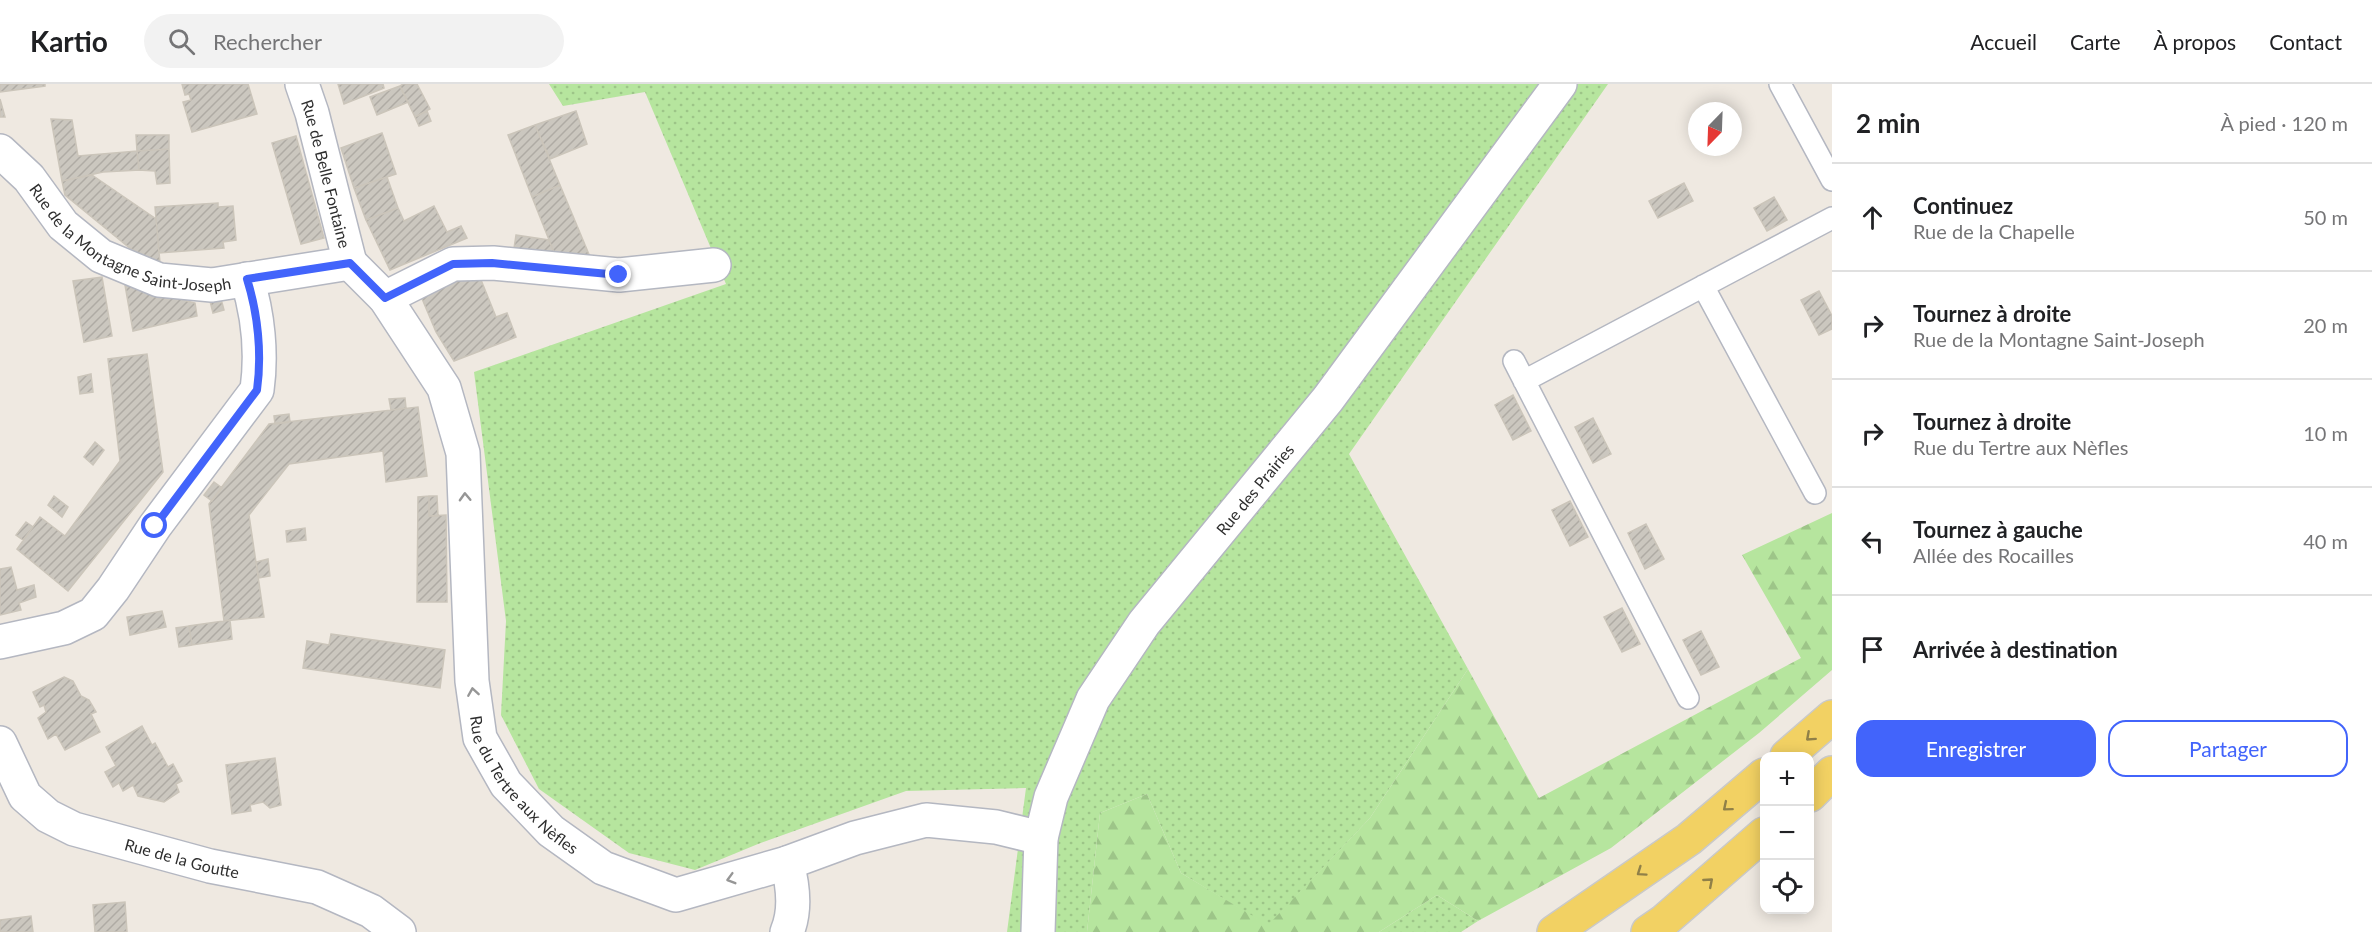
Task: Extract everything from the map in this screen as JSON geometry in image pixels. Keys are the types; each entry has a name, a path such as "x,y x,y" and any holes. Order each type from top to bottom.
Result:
{"main road":[{"path":"1792,752 1832,717"},
{"path":"1814,790 1832,773"},
{"path":"1554,932 1689,839 1760,778"},
{"path":"1811,806 1832,796"},
{"path":"1648,932 1664,921 1760,837"}],"street":[{"name":"Rue de Belle Fontaine","path":"302,84 312,113 350,263"},
{"name":"Rue des Prairies","path":"1038,932 1041,838 1051,797 1093,699 1144,623 1328,399 1560,84"},
{"name":"Rue de la Montagne Saint-Joseph","path":"0,152 29,178 63,225 102,256 159,280 212,285 350,263"},
{"name":"Rue du Tertre aux Nèfles","path":"350,263 385,298 444,388 463,453 472,681 480,738 506,784 551,831 603,868 675,895 787,863 855,838 926,820 996,827 1041,838"},
{"path":"385,298 453,264 492,263 619,275 714,265"},
{"path":"0,642 64,628 93,614 113,589 155,526 257,390 260,366 252,295 247,279"},
{"name":"Rue de la Goutte","path":"0,743 25,796 48,816 74,829 210,866 317,887 371,911 397,932"},
{"path":"786,932 793,910 791,878 787,863"}],"lane":[{"path":"1780,84 1832,180"},
{"path":"1524,381 1832,218"},
{"path":"1703,286 1815,493"},
{"path":"1514,361 1688,698"}],"green space":[{"path":"549,84 1608,84 1349,454 1468,669 1370,818 1268,926 1181,873 1147,794 1100,813 1087,932 1007,932 1026,788 906,791 758,844 695,870 629,853 539,789 501,715 506,621 474,372 726,284 645,92 563,106"},
{"path":"1832,513 1832,670 1759,733 1611,848 1478,921 1437,895 1379,932 1087,932 1100,813 1147,794 1181,873 1268,925 1370,818 1468,669 1539,798 1801,658 1742,555"},
{"path":"1437,895 1478,921 1461,932 1379,932"}],"building":[{"path":"0,84 45,84 45,86 0,92"},
{"path":"182,84 248,84 257,114 192,132 183,102 191,100 189,94 185,95"},
{"path":"338,84 383,84 384,88 344,104"},
{"path":"417,84 430,109 415,117 400,86"},
{"path":"400,86 408,102 377,115 370,97"},
{"path":"0,99 5,117 0,117"},
{"path":"427,111 431,121 419,126 415,117"},
{"path":"576,111 587,144 550,159 535,125"},
{"path":"51,119 72,120 78,156 137,151 139,170 103,172 62,181"},
{"path":"535,125 560,185 532,197 508,135"},
{"path":"382,133 396,174 354,188 341,148"},
{"path":"136,135 169,135 169,149 137,151"},
{"path":"296,136 324,238 301,244 272,143"},
{"path":"169,149 170,183 157,184 155,171 139,170 137,151"},
{"path":"92,175 156,219 160,263 131,249 65,195 62,181"},
{"path":"387,177 398,208 366,220 354,188"},
{"path":"1684,183 1693,201 1658,218 1649,201"},
{"path":"560,185 593,264 557,260 532,197"},
{"path":"1774,197 1787,220 1767,231 1754,208"},
{"path":"218,203 218,207 233,206 236,240 223,242 224,248 159,253 155,207"},
{"path":"434,206 447,232 461,226 467,238 390,270 366,220 398,208 404,221"},
{"path":"516,235 549,240 557,260 513,255"},
{"path":"477,270 496,317 507,313 516,337 454,361 436,332 420,294"},
{"path":"102,277 112,336 84,342 73,281"},
{"path":"125,285 195,303 197,316 133,331"},
{"path":"1819,291 1832,316 1832,329 1819,335 1801,300"},
{"path":"221,299 224,310 213,313 210,301"},
{"path":"147,354 163,472 68,591 17,549 40,517 65,536 120,461 108,359"},
{"path":"91,374 93,392 80,394 78,377"},
{"path":"1513,395 1531,431 1513,440 1495,405"},
{"path":"405,398 406,408 391,410 389,399"},
{"path":"418,407 427,476 386,482 383,451 289,464 249,515 264,617 224,621 209,504 269,424"},
{"path":"289,414 290,422 275,424 274,416"},
{"path":"1593,418 1611,454 1593,463 1575,427"},
{"path":"95,442 104,450 93,465 84,457"},
{"path":"214,482 222,488 212,501 204,495"},
{"path":"54,496 68,507 62,517 48,505"},
{"path":"429,496 429,516 446,515 447,602 417,602 418,497"},
{"path":"429,496 437,496 438,516 429,516"},
{"path":"1570,501 1588,537 1570,546 1552,510"},
{"path":"26,522 33,527 23,540 16,535"},
{"path":"1646,524 1664,559 1645,569 1628,533"},
{"path":"305,528 306,540 287,542 286,531"},
{"path":"268,559 270,576 259,578 256,562"},
{"path":"11,567 17,590 34,585 36,597 19,603 21,610 0,615 0,569"},
{"path":"1622,608 1640,644 1622,652 1604,617"},
{"path":"162,611 166,627 130,635 127,617"},
{"path":"230,620 232,639 192,645 189,626"},
{"path":"189,626 192,645 179,647 176,628"},
{"path":"1701,631 1719,667 1701,675 1683,640"},
{"path":"331,634 445,650 440,688 303,668 307,641 329,645"},
{"path":"64,677 73,681 81,696 89,700 96,712 91,714 100,732 65,750 56,734 48,739 38,718 46,712 44,705 40,707 33,692"},
{"path":"142,726 152,745 155,743 168,767 173,764 182,781 176,784 179,792 164,802 138,796 133,785 123,791 119,783 113,787 105,772 116,766 106,747"},
{"path":"275,758 281,805 270,808 263,802 250,805 251,811 232,814 226,765"},
{"path":"125,902 127,932 95,932 93,905"},
{"path":"31,916 33,932 0,932 0,920"}],"route":[{"path":"155,526 257,390 260,366 252,295 247,279 350,263 385,298 453,264 492,263 619,275"}]}
